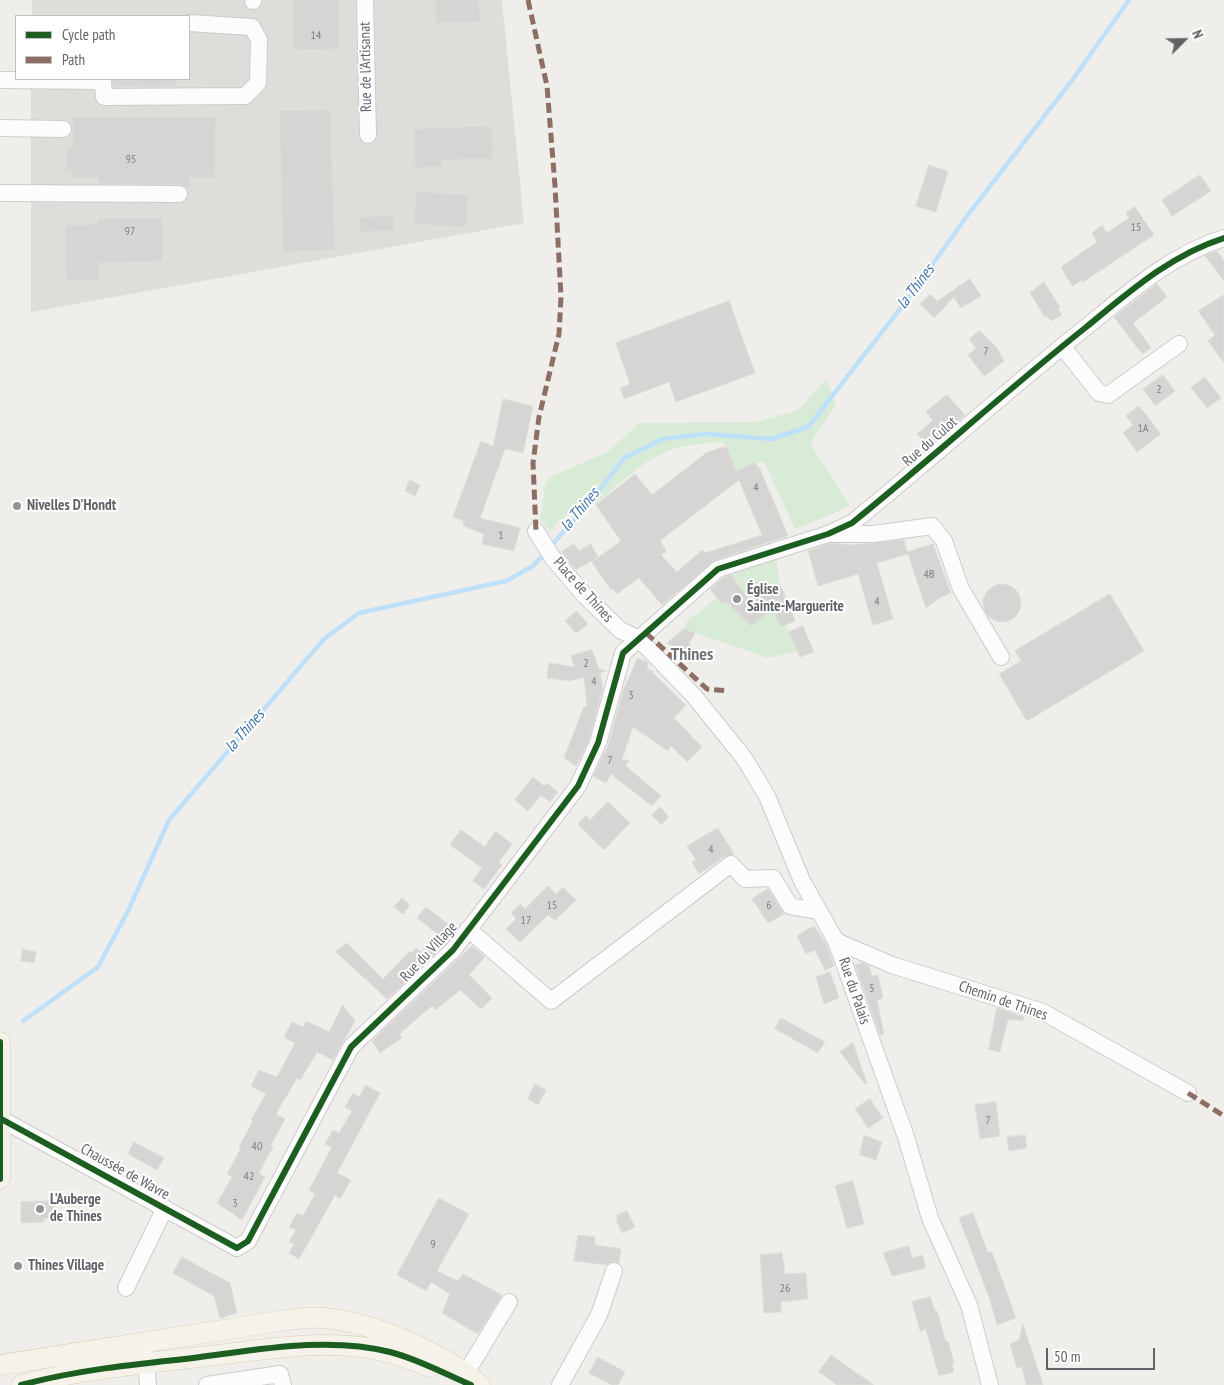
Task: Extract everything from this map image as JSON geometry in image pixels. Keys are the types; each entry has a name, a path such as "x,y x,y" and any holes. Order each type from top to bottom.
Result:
{"main road":[{"path":"0,1042 0,1179"},
{"path":"0,1365 286,1320 323,1318 363,1325 393,1344 472,1381"},
{"path":"21,1385 48,1378 144,1363 275,1348 393,1344"}],"street":[{"name":"Rue de l'Artisanat","path":"365,0 368,135"},
{"path":"0,80 103,81 104,97 245,96 258,83 259,40 252,27 190,23"},
{"path":"0,128 63,129"},
{"path":"0,193 179,194"},
{"name":"Rue du Culot","path":"639,639 718,569 828,534 852,523 1062,346 1145,280 1202,245 1222,242"},
{"path":"1062,346 1099,393 1108,395 1179,344"},
{"path":"828,534 874,534 932,526 944,541 961,589 1001,657"},
{"name":"Place de Thines","path":"536,531 552,557 585,596 620,630 639,639"},
{"name":"Rue du Village","path":"237,1248 248,1241 351,1047 452,950 578,786 598,743 623,653 620,630"},
{"path":"623,653 639,639"},
{"name":"Rue du Palais","path":"639,639 694,696 744,758 767,796 802,881 836,941 906,1137 930,1218 969,1305 990,1385"},
{"path":"468,929 551,1002 732,864 745,879 773,878 790,906 818,911"},
{"name":"Chemin de Thines","path":"836,941 892,965 1043,1012 1188,1093"},
{"name":"Chaussée de Wavre","path":"1,1119 237,1248"},
{"path":"126,1288 165,1208"},
{"path":"560,1385 600,1315 614,1271"},
{"path":"472,1381 509,1302"},
{"path":"144,1342 144,1363 148,1385"},
{"path":"207,1385 282,1380"}],"shaded area":[{"path":"32,0 502,0 524,223 31,312 31,80 190,80 190,15 32,15"}],"green space":[{"path":"826,379 836,405 810,443 850,506 795,529 764,461 736,471 727,448 722,442 681,447 648,461 596,505 587,492 550,532 540,518 545,486 550,477 608,452 639,423 757,422 798,410"},
{"path":"776,556 780,586 766,592 781,627 786,625 798,651 768,658 684,629 687,621 717,598 722,604 726,601 751,626 759,620 749,598 729,572"}],"building":[{"path":"293,0 339,0 339,49 294,50"},
{"path":"435,0 479,0 481,22 436,23"},
{"path":"113,80 176,80 176,86 113,87"},
{"path":"330,110 335,250 283,252 279,111"},
{"path":"73,117 216,117 215,178 190,178 190,189 179,184 98,184 98,178 73,178 72,171 66,171 66,148 72,148"},
{"path":"492,126 493,159 442,160 442,167 415,168 414,129"},
{"path":"929,165 948,171 936,212 916,206"},
{"path":"1200,175 1211,191 1172,216 1162,200"},
{"path":"416,191 468,195 466,227 414,224"},
{"path":"1135,207 1154,235 1083,282 1082,280 1072,286 1061,267 1097,242 1092,233 1102,225 1107,233 1129,218 1126,213"},
{"path":"394,216 394,231 359,232 359,217"},
{"path":"162,218 163,261 99,263 99,280 66,280 65,225 97,224 97,219"},
{"path":"1217,251 1224,261 1224,281 1205,256"},
{"path":"970,279 981,296 961,308 954,297 934,318 920,304 930,294 937,301"},
{"path":"1044,282 1060,307 1058,309 1062,315 1051,321 1047,316 1045,317 1030,293"},
{"path":"1157,284 1167,297 1133,323 1151,348 1142,354 1114,317"},
{"path":"1224,295 1224,363 1208,341 1215,335 1198,311"},
{"path":"729,301 755,373 676,402 669,382 624,399 620,388 630,384 616,343"},
{"path":"980,331 997,348 1004,361 984,376 968,355 976,348 969,339"},
{"path":"1163,375 1175,391 1155,406 1143,389"},
{"path":"1205,377 1221,398 1207,408 1191,388"},
{"path":"947,395 965,415 933,442 932,440 926,444 917,434 933,420 926,412"},
{"path":"503,399 533,406 523,453 505,449 480,518 520,528 514,551 482,544 484,534 468,528 463,525 464,521 453,517 481,441 493,446"},
{"path":"1139,406 1161,434 1137,452 1123,433 1133,425 1126,416"},
{"path":"723,447 727,448 736,471 755,463 760,469 788,536 715,560 662,605 639,578 617,594 613,589 611,590 592,562 621,541 596,505 635,474 652,495 706,453","holes":["739,480 762,535 705,553 702,550 677,572 661,555 666,551 660,541"]},
{"path":"410,480 420,485 415,496 405,491"},
{"path":"904,540 907,552 933,544 951,593 939,598 926,608 908,554 877,563 893,619 873,625 858,574 818,586 808,551 831,543 852,545"},
{"path":"574,544 579,551 591,544 598,557 576,570 561,552"},
{"path":"731,575 749,599 781,586 795,621 781,627 773,609 751,626 726,601 722,604 710,589 723,578"},
{"path":"1002,584 1015,590 1021,603 1015,616 1002,622 989,616 983,603 989,590"},
{"path":"1110,594 1144,651 1027,721 999,674 1021,661 1015,651"},
{"path":"577,611 588,624 576,633 565,621"},
{"path":"803,626 814,652 800,657 789,632"},
{"path":"684,629 695,633 689,643 698,654 691,663 667,643"},
{"path":"592,650 599,669 607,671 600,673 603,688 589,740 576,766 564,758 584,707 587,706 584,677 570,681 547,678 549,663 575,667 571,656"},
{"path":"638,658 648,662 647,668 654,672 686,705 674,718 702,747 687,762 671,746 668,751 633,727 622,759 629,761 625,765 661,796 652,806 611,774 606,783 593,776 608,746 623,691"},
{"path":"533,777 544,786 547,783 558,792 550,802 541,795 528,811 515,800"},
{"path":"608,802 630,823 604,850 578,824 586,815 590,820"},
{"path":"660,807 669,817 661,825 652,815"},
{"path":"718,828 734,854 725,856 699,874 692,862 696,860 687,846"},
{"path":"461,830 485,847 495,831 512,844 499,862 502,865 484,889 473,881 482,868 450,845"},
{"path":"548,886 556,894 563,887 576,900 555,920 548,915 520,942 506,929 516,919 511,913 520,904 525,909"},
{"path":"768,889 784,914 768,923 752,899"},
{"path":"402,898 410,905 403,914 394,907"},
{"path":"426,907 448,924 439,935 417,918"},
{"path":"814,926 827,945 834,966 825,970 815,950 806,954 797,936"},
{"path":"347,943 383,979 410,951 412,953 416,948 421,952 429,943 438,951 387,999 336,952"},
{"path":"472,946 485,957 469,975 492,998 481,1009 460,990 435,1010 432,1006 399,1034 402,1038 380,1053 372,1041"},
{"path":"23,949 36,952 34,963 21,961"},
{"path":"863,963 869,966 872,976 878,975 883,998 877,1000 884,1034 880,1035 855,965"},
{"path":"830,972 839,998 824,1004 816,977"},
{"path":"343,1005 355,1021 333,1060 317,1052 300,1080 297,1078 276,1114 285,1119 259,1173 265,1177 242,1220 217,1203 232,1177 227,1174 253,1121 251,1120 266,1094 251,1086 259,1070 277,1077 295,1043 284,1037 292,1022 303,1027 306,1021 329,1032"},
{"path":"997,1008 1024,1017 1023,1021 1008,1019 1000,1052 989,1049"},
{"path":"781,1018 825,1042 818,1053 775,1029"},
{"path":"853,1043 867,1084 865,1084 840,1052"},
{"path":"535,1084 546,1090 538,1105 528,1099"},
{"path":"366,1085 380,1093 337,1173 351,1180 340,1199 335,1195 299,1259 289,1253 294,1244 289,1242 296,1230 289,1227 297,1213 303,1216 315,1194 309,1190 332,1147 325,1144 333,1130 339,1133 352,1111 345,1107 353,1093 359,1097"},
{"path":"870,1099 883,1118 868,1128 855,1109"},
{"path":"996,1102 1000,1136 980,1139 975,1105"},
{"path":"864,1135 882,1142 876,1160 860,1155"},
{"path":"1025,1135 1027,1148 1009,1151 1007,1137"},
{"path":"134,1142 164,1158 157,1170 128,1154"},
{"path":"853,1181 864,1224 847,1228 835,1186"},
{"path":"439,1198 469,1214 437,1271 458,1281 463,1274 502,1295 478,1334 442,1313 450,1294 431,1282 426,1291 397,1275"},
{"path":"53,1201 53,1218 44,1219 44,1222 21,1223 21,1202"},
{"path":"627,1211 635,1227 622,1233 616,1216"},
{"path":"973,1213 988,1253 992,1252 1016,1318 997,1325 990,1300 959,1218"},
{"path":"578,1235 595,1237 595,1245 621,1249 619,1263 613,1261 606,1265 574,1261"},
{"path":"909,1246 912,1258 922,1255 926,1268 892,1276 883,1253"},
{"path":"782,1253 785,1274 806,1273 808,1299 781,1302 781,1312 764,1313 760,1255"},
{"path":"182,1257 230,1283 237,1313 220,1318 214,1296 173,1273"},
{"path":"930,1297 935,1311 937,1311 946,1342 948,1341 954,1363 952,1364 954,1372 939,1376 926,1329 920,1331 912,1302"},
{"path":"1023,1324 1043,1385 1026,1385 1022,1367 1017,1368 1010,1344 1019,1340"},
{"path":"831,1355 874,1385 837,1385 819,1372"},
{"path":"598,1357 625,1372 618,1385 612,1385 589,1373"}],"waterway":[{"name":"la Thines","path":"550,547 600,490 624,458 663,439 705,434 772,439 808,427 907,300 967,216 1073,79 1129,0"},
{"name":"la Thines","path":"23,1021 98,967 129,909 169,820 324,639 359,613 506,581 533,566 545,553"}],"marked path":[{"path":"528,0 547,86 561,297 559,334 539,417 533,463 536,531"},
{"path":"646,633 707,689 729,691"},
{"path":"1188,1093 1224,1116"}],"cycle path":[{"path":"1,1119 237,1248 248,1241 351,1047 453,950 578,786 598,743 623,653 718,569 828,534 852,523 1026,376 1150,276 1186,254 1224,238"},
{"path":"0,1042 0,1179"},
{"path":"21,1385 63,1375 107,1368 267,1348 317,1345 366,1347 390,1352 421,1363 471,1385"}],"place":[{"name":"Nivelles D'Hondt","path":"17,506"},
{"name":"Église Sainte-Marguerite","path":"737,599"},
{"name":"L'Auberge de Thines","path":"40,1209"},
{"name":"Thines Village","path":"18,1266"}],"district":[{"name":"Thines","path":"692,655"}]}
